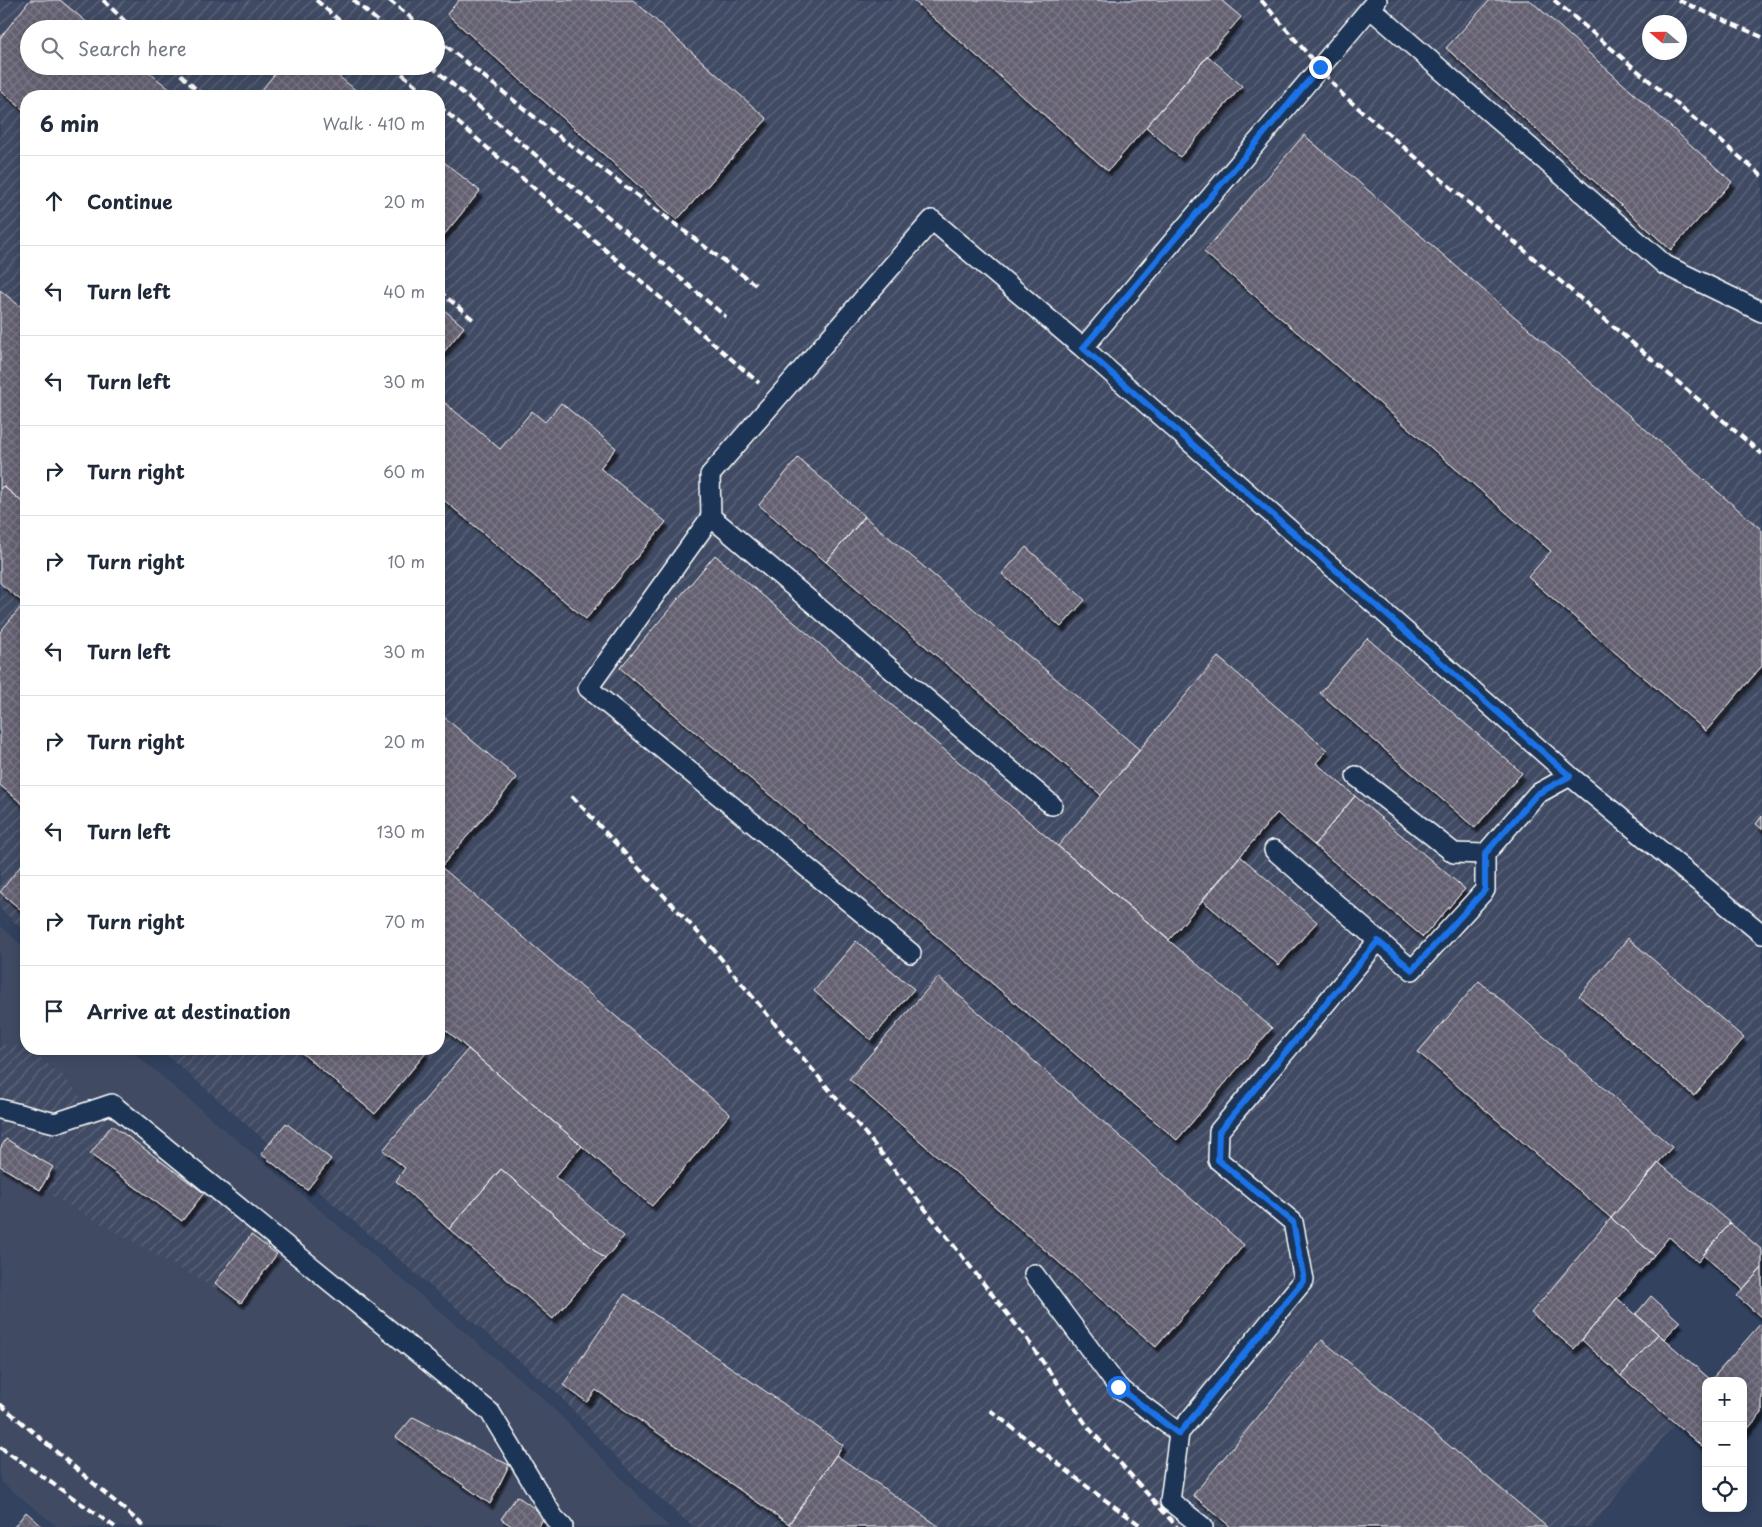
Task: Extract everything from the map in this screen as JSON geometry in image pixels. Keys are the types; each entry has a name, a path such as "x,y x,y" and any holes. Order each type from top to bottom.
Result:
{"lane":[{"path":"1083,348 1374,4 1665,265 1762,312"},
{"path":"911,953 588,688 711,517 710,475 932,220 1083,348 1570,776 1762,934"},
{"path":"711,517 1052,804"},
{"path":"1356,776 1454,853 1485,854"},
{"path":"1274,850 1412,970 1485,890 1485,854 1537,794 1570,776"},
{"path":"1202,1527 1170,1501 1179,1434 1304,1280 1293,1222 1218,1160 1219,1132 1378,941"},
{"path":"0,1109 55,1122 112,1104 490,1412 554,1518 563,1527"},
{"path":"1034,1274 1118,1387 1179,1434"}],"shaded area":[{"path":"0,0 1762,0 1762,1250 1659,1163 1672,1147 1479,981 1418,1052 1611,1218 1531,1313 1574,1349 1582,1340 1675,1423 1591,1527 693,1527 632,1474 557,1393 311,1185 307,1190 261,1154 269,1144 167,1055 445,1055 445,90 20,90 20,927 0,909"},
{"path":"0,925 20,944 20,1047 6,1046 0,1040"},
{"path":"0,1040 6,1046 20,1046 20,1055 37,1055 65,1077 96,1117 112,1125 204,1193 277,1254 241,1303 0,1166"},
{"path":"37,1055 136,1055 545,1400 669,1527 58,1527 0,1481 0,1166 241,1302 277,1254 96,1117 65,1077"}],"building":[{"path":"30,0 60,0 84,20 20,20 20,75 152,75 171,90 20,90 20,107 0,90 0,38"},
{"path":"459,0 633,0 767,119 677,220 447,14"},
{"path":"913,0 1221,0 1241,17 1108,171"},
{"path":"1490,0 1530,0 1732,182 1671,250 1446,48"},
{"path":"1208,56 1242,86 1180,157 1146,127"},
{"path":"274,75 337,75 356,90 262,90"},
{"path":"1304,135 1762,530 1762,666 1706,731 1528,577 1551,551 1204,252"},
{"path":"445,163 480,191 445,234"},
{"path":"0,290 20,306 20,500 3,486 0,489"},
{"path":"445,311 464,327 445,351"},
{"path":"445,403 500,449 532,411 545,422 561,403 616,448 600,468 666,522 586,619 445,501"},
{"path":"798,458 865,516 826,562 759,505"},
{"path":"3,486 20,500 20,600 0,583 0,489"},
{"path":"865,517 1140,750 1101,795 826,562"},
{"path":"1026,547 1085,600 1061,627 1002,574"},
{"path":"715,555 1272,1028 1177,1140 620,668"},
{"path":"20,608 20,802 0,785 0,632"},
{"path":"1367,638 1522,773 1475,828 1320,693"},
{"path":"1218,657 1327,750 1316,763 1355,796 1314,845 1277,813 1169,940 1058,846"},
{"path":"445,718 517,778 445,862"},
{"path":"1355,796 1465,889 1423,937 1314,845"},
{"path":"1762,816 1762,829 1756,824"},
{"path":"1240,856 1317,922 1279,965 1202,900"},
{"path":"20,867 20,909 0,892"},
{"path":"445,870 730,1114 652,1206 445,1029"},
{"path":"1628,938 1744,1038 1694,1096 1579,996"},
{"path":"856,941 914,989 871,1040 814,991"},
{"path":"938,977 1244,1245 1156,1347 849,1079"},
{"path":"1479,981 1672,1147 1611,1218 1418,1052"},
{"path":"468,1049 582,1146 555,1177 624,1236 605,1259 501,1169 449,1229 396,1181 405,1168 383,1150"},
{"path":"304,1055 424,1055 375,1114"},
{"path":"286,1123 331,1159 307,1190 261,1154"},
{"path":"112,1125 204,1193 182,1221 90,1154"},
{"path":"6,1139 53,1167 40,1190 0,1166 0,1149"},
{"path":"1659,1163 1730,1223 1698,1262 1669,1237 1654,1255 1611,1218"},
{"path":"501,1169 605,1259 553,1319 449,1229"},
{"path":"1611,1218 1654,1255 1574,1349 1531,1313"},
{"path":"1730,1223 1762,1250 1762,1268 1743,1289 1703,1255"},
{"path":"251,1235 277,1254 241,1303 215,1283"},
{"path":"1762,1268 1762,1318 1737,1296"},
{"path":"625,1294 843,1445 789,1524 596,1390 587,1402 563,1385"},
{"path":"1651,1296 1680,1322 1664,1339 1636,1314"},
{"path":"1617,1298 1658,1334 1621,1376 1582,1340"},
{"path":"1762,1322 1762,1413 1747,1430 1747,1377 1714,1377"},
{"path":"1658,1334 1708,1377 1702,1377 1702,1447 1621,1376"},
{"path":"1322,1340 1547,1527 1231,1527 1193,1495"},
{"path":"413,1417 509,1465 490,1504 396,1437"},
{"path":"836,1455 940,1527 794,1527 789,1524"},
{"path":"517,1496 545,1516 538,1527 513,1527 501,1519"},
{"path":"26,1512 43,1527 14,1527"}],"railway":[{"path":"103,0 124,20"},
{"path":"316,0 339,20"},
{"path":"353,0 376,20"},
{"path":"389,0 414,20"},
{"path":"1261,0 1343,95 1762,454"},
{"path":"1554,0 1762,176"},
{"path":"1678,0 1762,37"},
{"path":"445,45 548,128 757,286"},
{"path":"181,75 197,90"},
{"path":"404,75 421,90"},
{"path":"442,75 726,317"},
{"path":"445,111 759,383"},
{"path":"445,296 475,321"},
{"path":"572,796 714,950 878,1149 1024,1335 1088,1427 1177,1527"},
{"path":"0,1404 145,1527"},
{"path":"990,1410 1094,1492 1143,1527"},
{"path":"0,1447 115,1527"}],"route":[{"path":"1118,1387 1179,1434 1304,1280 1293,1222 1218,1160 1219,1132 1378,941 1412,970 1485,890 1485,854 1537,794 1570,776 1083,348 1320,67"}]}
